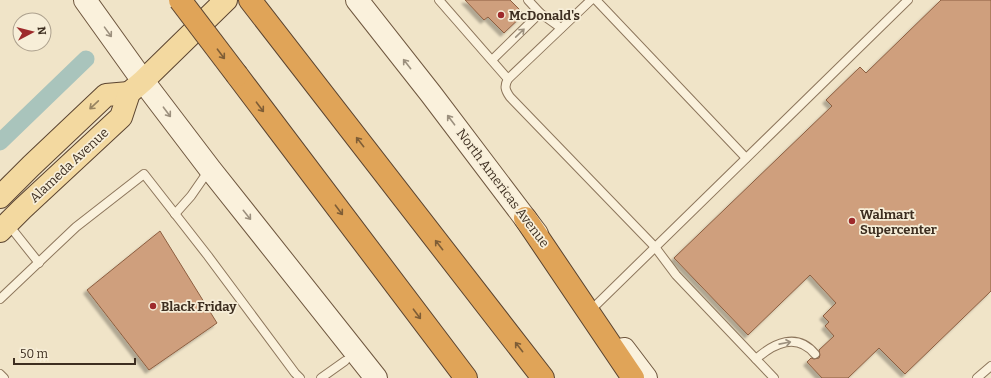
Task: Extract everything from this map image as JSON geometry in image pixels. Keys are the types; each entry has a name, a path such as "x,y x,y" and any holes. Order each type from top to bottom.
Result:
{"highway":[{"path":"180,0 466,378"},
{"path":"250,0 543,378"},
{"path":"525,218 633,378"}],"main road":[{"path":"85,0 136,87 210,170 376,378"},
{"name":"Alameda Avenue","path":"4,228 42,190 121,117 136,87 226,0"},
{"name":"North Americas Avenue","path":"357,0 431,94 646,378"},
{"name":"Alameda Avenue","path":"0,197 106,95 136,87"},
{"path":"265,237 308,315 359,378"}],"lane":[{"path":"439,0 508,79"},
{"path":"528,0 540,13 561,28"},
{"path":"591,0 508,79 505,84 506,90 510,97 655,247 676,275 774,378"},
{"path":"596,0 746,158"},
{"path":"593,308 908,0"},
{"path":"492,60 540,13"},
{"path":"175,214 191,196 210,170"},
{"path":"0,299 76,227 144,174 294,373 300,378"},
{"path":"4,228 39,263"},
{"path":"756,359 767,349 786,342 796,342 809,346 815,354"},
{"path":"321,378 345,361"},
{"path":"977,378 991,366"},
{"path":"0,374 4,378"}],"building":[{"name":"McDonald's","path":"465,0 510,0 524,14 504,33 488,17 484,20"},
{"name":"Walmart Supercenter","path":"941,0 991,0 991,291 905,374 879,348 848,378 822,378 807,362 811,358 819,358 819,350 834,336 825,326 829,322 823,316 836,303 810,275 748,335 674,258 832,106 826,100 860,67 866,73"},
{"name":"Black Friday","path":"160,231 217,323 149,370 87,290"}],"waterway":[{"path":"0,142 86,59"}],"place":[{"name":"McDonald's","path":"501,15"},
{"name":"Walmart Supercenter","path":"852,221"},
{"name":"Black Friday","path":"153,306"}]}
